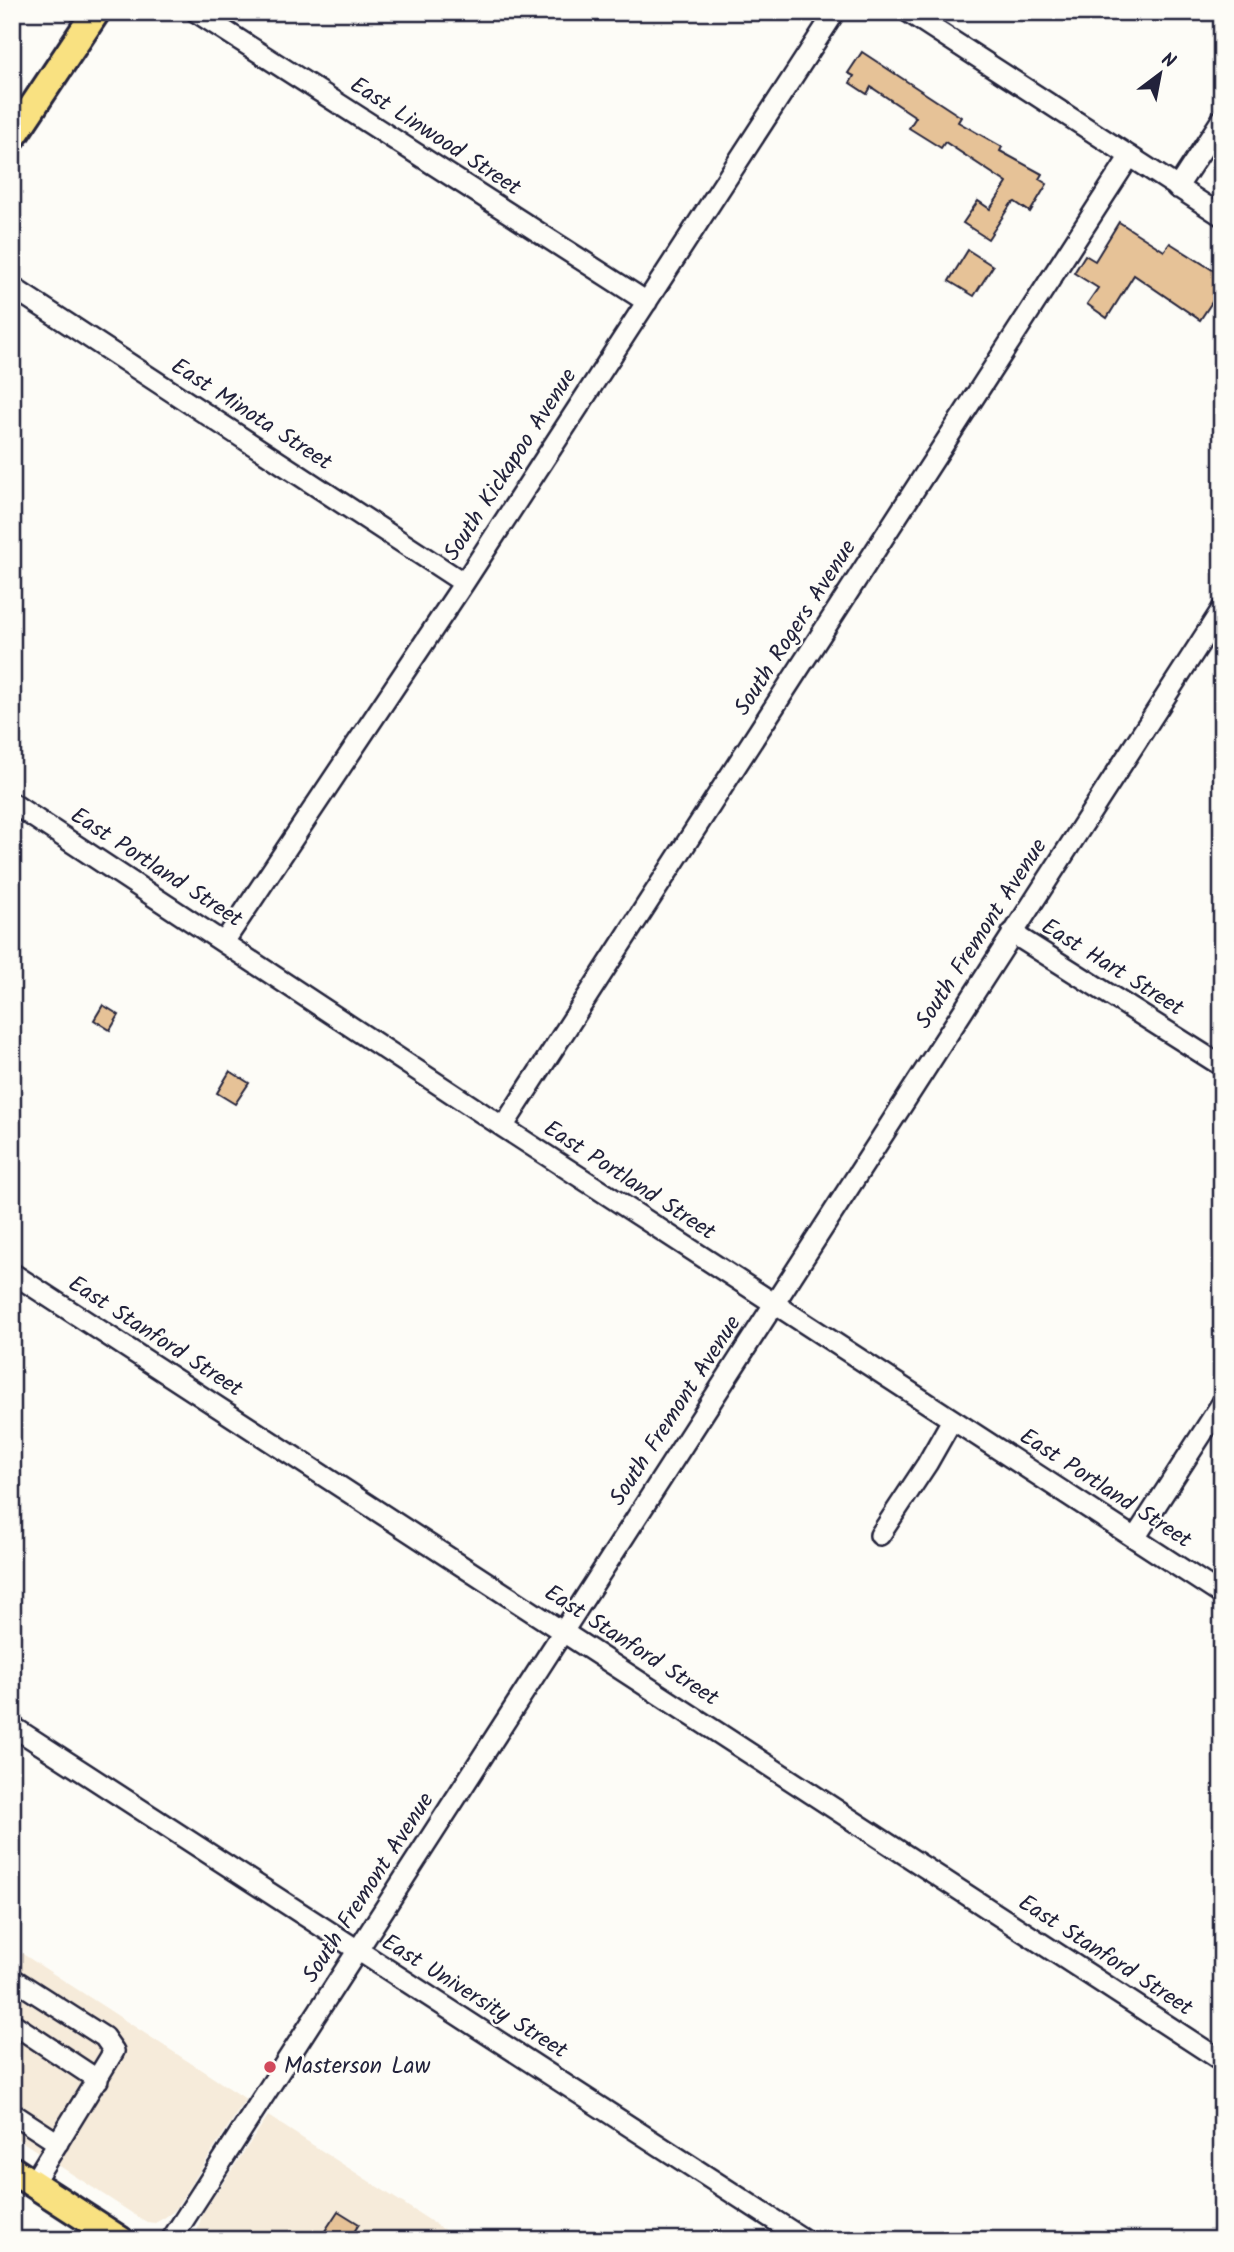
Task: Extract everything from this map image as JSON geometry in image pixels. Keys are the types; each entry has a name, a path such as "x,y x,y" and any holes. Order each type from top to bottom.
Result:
{"main road":[{"path":"12,138 96,12"},
{"path":"23,2177 120,2240"}],"street":[{"name":"East Linwood Street","path":"196,12 647,302"},
{"name":"South Kickapoo Avenue","path":"225,942 464,583 835,12"},
{"path":"908,12 1222,216"},
{"path":"1177,188 1222,119"},
{"name":"South Rogers Avenue","path":"503,1127 1130,156"},
{"name":"East Minota Street","path":"12,287 464,583"},
{"name":"South Fremont Avenue","path":"171,2240 1222,609"},
{"name":"East Portland Street","path":"12,803 503,1127 1222,1595"},
{"name":"East Hart Street","path":"1012,933 1222,1066"},
{"name":"East Stanford Street","path":"12,1273 1222,2061"},
{"path":"1135,1538 1222,1403"},
{"path":"880,1535 927,1464 952,1420"},
{"name":"East University Street","path":"12,1726 805,2240"},
{"path":"12,1978 104,2037 114,2051 58,2143 23,2177"},
{"path":"12,2023 97,2080"},
{"path":"12,2113 58,2143"}],"shaded area":[{"path":"12,1947 246,2099 174,2211 155,2223 138,2217 12,2135"},
{"path":"268,2116 460,2240 195,2240 202,2214"}],"building":[{"path":"862,52 961,117 958,122 1002,147 1000,151 1042,174 1039,179 1047,184 1030,212 1015,202 1011,204 988,239 963,223 978,201 990,209 1007,183 945,142 941,148 909,128 916,117 871,87 867,94 850,83 854,76 848,73"},
{"path":"1119,222 1164,251 1170,243 1222,276 1222,287 1200,320 1134,275 1107,318 1087,304 1098,288 1074,273 1085,255 1095,261"},
{"path":"968,250 993,266 974,296 949,281"},
{"path":"103,1005 119,1015 110,1030 94,1020"},
{"path":"230,1071 249,1083 235,1104 217,1093"},
{"path":"338,2211 359,2224 349,2240 319,2240"}],"place":[{"name":"Masterson Law","path":"270,2067"}]}
